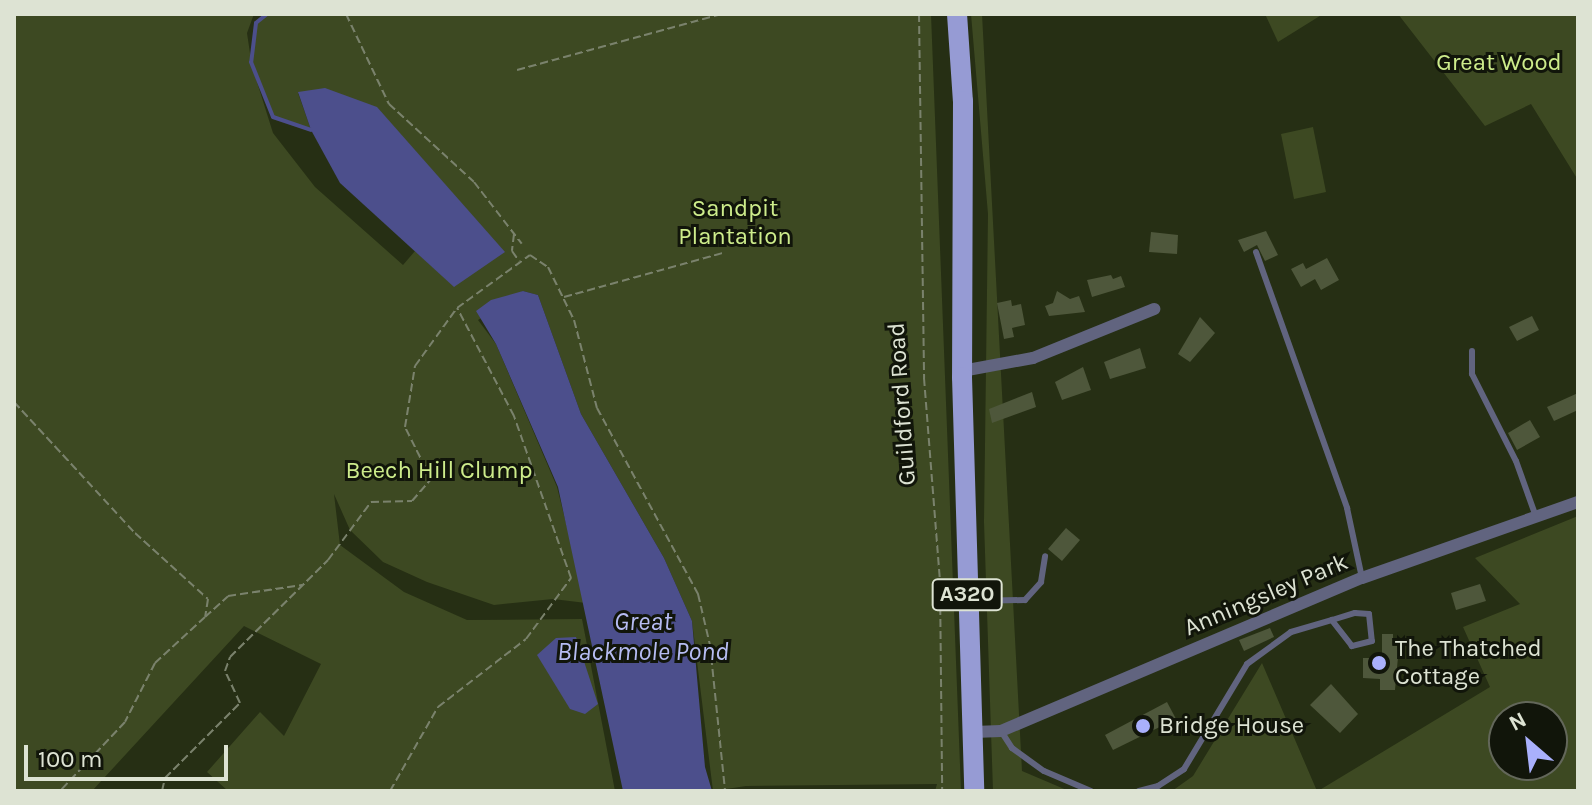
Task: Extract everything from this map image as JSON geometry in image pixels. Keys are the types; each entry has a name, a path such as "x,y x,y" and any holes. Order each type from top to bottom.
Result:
{"main road":[{"name":"A320","path":"961,15 962,371 974,791"}],"street":[{"path":"962,371 1033,358 1154,309"},
{"name":"Anningsley Park","path":"974,732 1001,731 1362,578 1578,502"}],"lane":[{"path":"1256,252 1347,508 1362,578"},
{"path":"1472,351 1472,374 1516,461 1536,517"},
{"path":"967,602 1025,600 1041,582 1045,556"},
{"path":"1139,791 1158,786 1184,769 1247,664 1291,632 1332,620 1369,614 1372,641 1352,646 1332,620"},
{"path":"1001,731 1012,748 1044,771 1091,791"}],"path":[{"path":"346,14 389,104 474,182 522,244"},
{"path":"517,70 722,14"},
{"name":"Guildford Road","path":"919,14 924,378 940,583 942,791"},
{"path":"514,234 512,251 520,262"},
{"path":"563,297 723,253"},
{"path":"162,791 165,778 240,703 225,671 230,657 328,560 371,502 412,501 431,479 405,427 415,366 457,308 530,255 548,267 563,297 597,408 698,594 710,645 725,791"},
{"path":"390,791 438,707 526,639 571,578 558,528 519,430 457,308"},
{"path":"14,402 153,552 208,599 205,617"},
{"path":"60,791 125,722 155,663 228,596 303,585"}],"green space":[{"path":"14,14 254,14 247,33 251,60 256,23 267,14 931,14 961,791 935,791 937,784 746,786 713,791 692,621 664,558 581,414 538,295 523,291 478,320 496,344 557,487 586,603 553,599 494,605 427,582 383,562 350,530 334,494 340,545 404,592 467,620 582,619 615,791 228,791 207,772 260,712 284,736 321,664 244,626 92,791 14,791","holes":["251,63 273,117 311,130 298,93 454,286 415,251 403,265 315,187 273,133"]},
{"path":"971,14 982,14 1022,771 1069,791 993,791 984,522 988,214"},
{"path":"1265,14 1323,14 1278,42"},
{"name":"Great Wood","path":"1398,14 1578,14 1578,180 1531,104 1485,126"},
{"path":"1313,127 1326,192 1294,199 1281,134"},
{"path":"1578,516 1578,791 1318,791 1490,687 1463,627 1520,604 1475,558"},
{"path":"1262,663 1317,791 1172,791 1193,776"}],"water":[{"path":"325,88 377,107 505,252 454,287 340,183 311,130 298,92"},
{"name":"Great Blackmole Pond","path":"523,291 538,295 581,414 664,558 692,621 705,767 712,791 623,791 558,487 496,344 476,311 491,300"},
{"path":"576,637 598,704 585,714 570,709 537,655 556,638"}],"building":[{"path":"1266,231 1278,255 1265,261 1257,245 1244,252 1238,240"},
{"path":"1151,232 1178,235 1177,254 1149,252"},
{"path":"1327,258 1339,280 1321,290 1315,279 1301,287 1291,269 1303,263 1306,269"},
{"path":"1111,275 1113,279 1121,276 1125,287 1092,297 1087,280"},
{"path":"1057,291 1070,299 1079,296 1085,312 1049,316 1045,306 1053,303"},
{"path":"1011,300 1012,306 1021,304 1025,325 1012,328 1014,337 1004,339 997,303"},
{"path":"1532,316 1539,330 1517,341 1509,327"},
{"path":"1200,317 1215,333 1190,362 1178,354"},
{"path":"1140,348 1146,368 1110,379 1104,362"},
{"path":"1083,367 1091,390 1062,400 1055,382"},
{"path":"1032,392 1036,407 992,423 989,409"},
{"path":"1578,393 1578,410 1554,421 1547,407"},
{"path":"1530,420 1540,437 1517,450 1508,433"},
{"path":"1066,528 1080,540 1062,561 1048,549"},
{"path":"1480,584 1486,601 1456,610 1451,593"},
{"path":"1270,628 1274,637 1244,651 1239,640"},
{"name":"The Thatched Cottage","path":"1382,634 1393,634 1393,646 1399,646 1395,690 1380,690 1380,679 1363,678 1363,658 1382,658"},
{"path":"1331,684 1358,714 1340,733 1310,705"},
{"name":"Bridge House","path":"1167,702 1176,719 1113,750 1105,735"}],"waterway":[{"path":"267,14 256,23 251,62 273,117 311,130"}],"place":[{"name":"The Thatched Cottage","path":"1379,663"},
{"name":"Bridge House","path":"1143,726"}],"park label":[{"name":"Sandpit Plantation","path":"735,223"},
{"name":"Beech Hill Clump","path":"439,471"}]}
